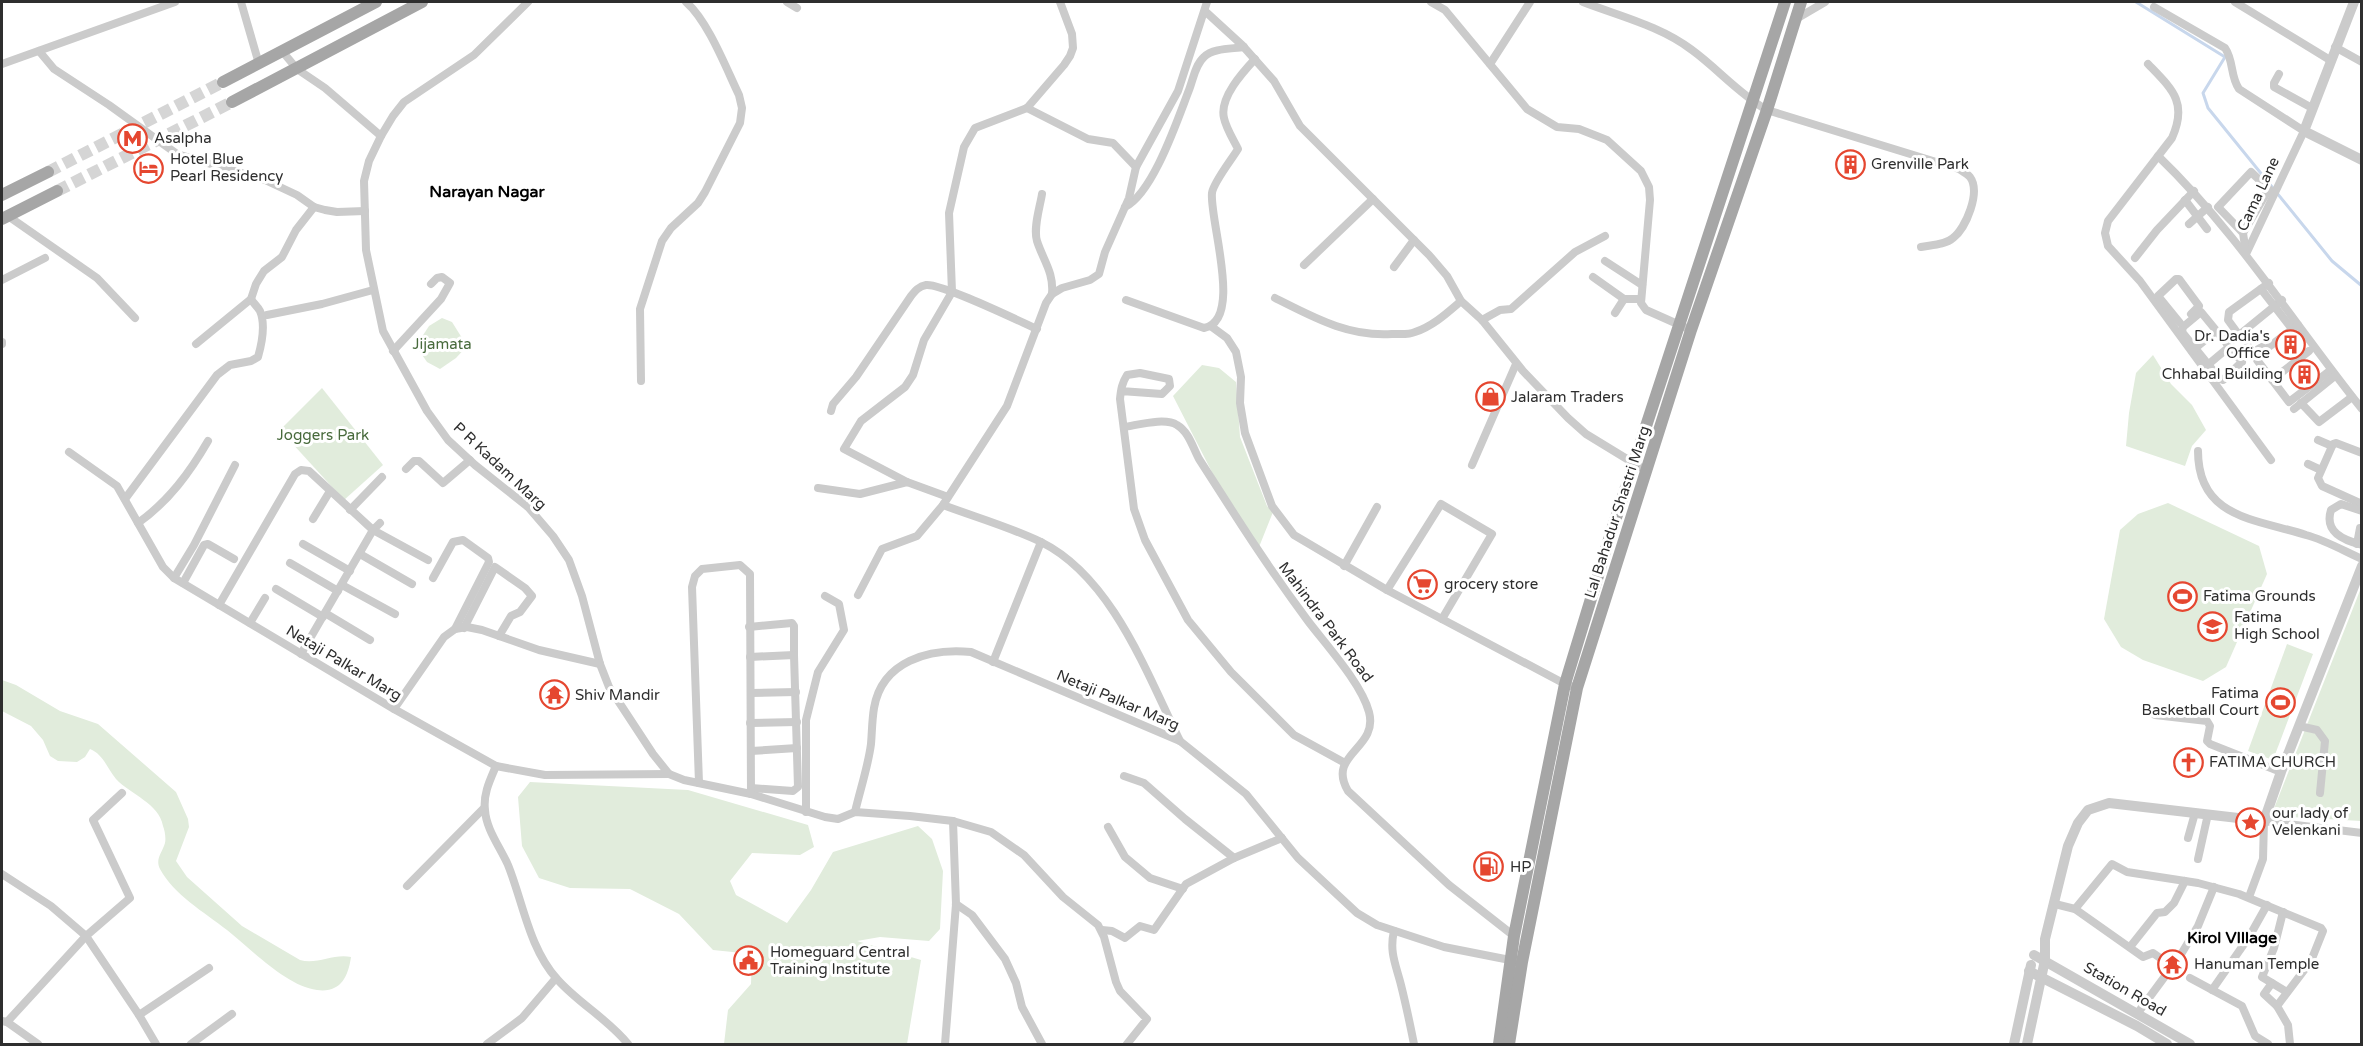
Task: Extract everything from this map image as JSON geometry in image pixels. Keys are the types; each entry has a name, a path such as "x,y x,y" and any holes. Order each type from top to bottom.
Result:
{"main road":[{"path":"223,82 376,2"},
{"path":"232,102 422,2"},
{"name":"Lal Bahadur Shastri Marg","path":"1499,1044 1571,686 1686,327 1704,252 1785,2"},
{"name":"Lal Bahadur Shastri Marg","path":"1686,327 1716,256 1767,110 1801,2"},
{"path":"262,62 273,81"},
{"path":"1736,154 1750,159"},
{"path":"2,195 48,172"},
{"path":"5,217 57,191"},
{"path":"1704,252 1716,256"},
{"name":"Lal Bahadur Shastri Marg","path":"1509,1044 1517,961 1514,936 1544,821"}],"street":[{"path":"2,64 176,2"},
{"path":"241,2 262,62"},
{"name":"P R Kadam Marg","path":"528,2 474,55 404,102 381,136 369,161 364,181 366,250 373,290 383,331 427,411 448,440 528,507 553,536 569,560 609,687 653,754 669,774"},
{"path":"641,381 640,309 662,241 671,228 698,203 705,192 740,123 742,108 739,95 703,23 695,9 686,2"},
{"path":"787,2 797,8"},
{"path":"1060,2 1072,34 1073,48 1064,65 1027,108 975,128 964,147 949,213 952,292 924,340 913,375 904,387 861,420 844,449 945,501 1041,542 1067,558 1088,579 1116,615 1140,658 1180,741"},
{"path":"858,594 882,549 917,536 945,501 1007,406 1046,303 1052,294 1062,288 1095,278 1125,207 1136,167 1178,92 1206,12 1207,2"},
{"path":"1431,2 1445,10 1511,87 1527,110 1557,127 1579,129 1606,140 1641,171 1650,193 1640,299 1646,310 1686,327"},
{"path":"1490,64 1530,2"},
{"path":"1583,2 1661,32 1691,49 1753,102 1767,110 1959,169 1969,176 1975,194 1964,223 1953,238 1942,243 1921,247"},
{"path":"1796,19 1825,2"},
{"path":"2235,2 2330,60"},
{"name":"Cama Lane","path":"2354,2 2304,131 2246,254 2269,283 2278,303 2361,409"},
{"path":"2154,7 2225,48 2230,56 2234,81 2239,89 2304,131 2361,159"},
{"path":"1206,12 1244,47 1274,81 1300,126 1447,276 1461,301 1482,320 1516,364 1586,434 1640,467"},
{"path":"1125,207 1133,203 1147,186 1199,62 1206,55 1244,47"},
{"path":"2335,47 2361,62"},
{"path":"39,51 54,69 177,154 265,180 297,195 314,207 337,212 365,211"},
{"path":"282,51 297,69 325,88 381,136"},
{"path":"1126,300 1204,328 1212,327 1217,321 1223,301 1224,283 1212,190 1238,149 1223,116 1225,103 1232,87 1255,59"},
{"path":"2148,64 2171,88 2180,109 2178,125 2172,138 2108,221 2105,233 2108,246 2177,325"},
{"path":"2279,74 2274,87 2312,108"},
{"path":"1027,108 1088,139 1113,143 1136,167"},
{"path":"2158,156 2194,190 2246,254"},
{"path":"2243,233 2269,189 2251,172 2218,206 2243,233 2246,254"},
{"path":"2135,258 2194,190"},
{"path":"1042,194 1036,234 1050,268 1053,283 1052,294"},
{"path":"1304,265 1373,199"},
{"path":"2186,200 2207,229"},
{"path":"196,344 251,299 264,271 282,257 296,230 314,207"},
{"path":"2189,224 2208,207"},
{"path":"5,217 98,278 135,318"},
{"path":"1482,320 1500,309 1511,309 1575,252 1605,236"},
{"path":"1394,267 1414,240"},
{"path":"2,279 45,258"},
{"path":"1605,261 1642,285"},
{"path":"393,351 441,299 450,283 442,277 437,278 431,284"},
{"path":"1593,277 1624,299 1640,299"},
{"path":"2177,325 2199,306 2178,278 2157,296 2177,325 2206,366 2271,460"},
{"path":"2269,283 2228,316 2253,352 2294,323"},
{"path":"831,411 833,404 856,377 917,288 926,285 952,292 1037,329"},
{"path":"267,315 322,304 373,290"},
{"path":"2206,366 2278,303 2261,290"},
{"path":"1275,298 1321,321 1347,331 1371,336 1414,333 1434,323 1461,301"},
{"path":"125,499 217,375 230,365 258,357 262,325 260,310 251,299"},
{"path":"1615,313 1624,299"},
{"path":"2194,349 2182,329 2200,313 2204,314 2242,362 2223,380 2206,366"},
{"path":"2294,323 2257,357 2289,402 2333,373"},
{"path":"1212,327 1227,338 1236,352 1241,377 1240,403 1245,433 1272,506 1294,535 1387,590 1571,686"},
{"path":"2194,349 2216,331"},
{"path":"2272,380 2313,349"},
{"path":"1473,465 1516,364"},
{"path":"1121,391 1162,394 1170,386 1169,379 1140,373 1127,375 1122,383 1121,391 1134,509 1145,540 1188,620 1231,672 1294,735 1345,763 1342,781 1348,791 1449,885 1514,936"},
{"path":"2333,373 2298,406 2319,422 2352,397"},
{"name":"Mahindra Park Road","path":"1124,427 1164,422 1175,423 1184,429 1198,457 1265,562 1363,694 1371,724 1368,735 1345,763"},
{"path":"2318,440 2331,446"},
{"path":"138,522 154,512 189,473 208,441"},
{"path":"2361,453 2336,443 2331,446 2318,478 2322,486 2361,504"},
{"path":"2198,450 2198,468 2205,487 2234,514 2269,526 2308,535 2361,559"},
{"name":"Netaji Palkar Marg","path":"69,452 117,486 163,567 174,578 394,709 496,766 545,775 669,774"},
{"path":"406,469 414,461 419,461 443,483 470,460"},
{"path":"2308,464 2321,470"},
{"path":"174,578 235,465"},
{"path":"219,604 295,474 301,470 309,471 373,530 428,560"},
{"path":"350,510 382,477"},
{"path":"818,488 860,494 907,482"},
{"path":"313,519 330,491"},
{"path":"1387,590 1441,504 1492,534 1442,619"},
{"path":"2361,511 2341,504 2331,510 2328,518 2330,526 2338,537 2359,544 2361,528"},
{"path":"1344,566 1377,507"},
{"path":"301,654 373,530 380,523"},
{"path":"433,578 453,542 458,540 463,540 488,558 489,562 460,628"},
{"path":"993,662 1041,542"},
{"path":"183,583 204,545 208,544 234,559"},
{"path":"303,544 350,571"},
{"path":"360,554 412,584"},
{"path":"290,563 395,614"},
{"path":"699,783 692,587 695,576 702,569 740,565 750,574 751,791"},
{"path":"2249,897 2263,859 2264,821 2361,566"},
{"path":"394,709 444,637 460,628 495,567 525,588 532,596 520,612 511,616 499,636"},
{"path":"276,589 370,640"},
{"path":"806,812 806,720 818,672 844,630 839,604 825,596"},
{"path":"250,623 265,598"},
{"path":"669,774 699,783 751,791 796,790 798,787 794,626 792,623 749,627"},
{"path":"460,628 482,630 539,650 600,664"},
{"name":"Netaji Palkar Marg","path":"855,812 870,746 874,706 887,675 904,664 937,651 970,652 1180,741 1246,794 1298,858 1357,913 1377,925 1444,947 1517,961"},
{"path":"750,657 794,655"},
{"path":"751,693 796,692"},
{"path":"2155,715 2207,721 2210,726 2208,741 2210,744 2281,772"},
{"path":"750,723 797,722"},
{"path":"2299,726 2317,730 2325,741 2320,793"},
{"path":"751,751 797,748"},
{"path":"496,766 486,789 484,808 486,822 507,864 542,957 556,978 619,1033 628,1044"},
{"path":"1124,776 1144,783 1234,858"},
{"path":"751,791 806,812 838,819 855,812 953,821 991,832 1024,855 1063,897 1102,930 1120,991 1147,1019 1126,1044"},
{"path":"38,1044 4,1022 86,936 130,898 93,820 122,793"},
{"path":"2027,1044 2045,960 2046,939 2068,846 2078,823 2088,810 2109,803 2200,816 2361,833"},
{"path":"407,886 484,808"},
{"path":"2188,838 2200,816"},
{"path":"2198,859 2200,816"},
{"path":"945,1044 956,904 953,821"},
{"path":"1108,827 1125,857 1150,878 1183,889"},
{"path":"1102,930 1112,930 1125,938 1140,926 1154,930 1186,884 1234,858 1282,838"},
{"path":"2075,909 2112,864 2127,872 2185,881 2249,897 2321,928 2323,931 2311,961 2277,1006"},
{"path":"2,874 51,906 86,936 156,1044"},
{"path":"2130,947 2157,913 2165,912 2174,903 2185,881"},
{"path":"2137,1014 2173,967 2198,926 2214,887"},
{"path":"956,904 972,915 1005,959 1016,983 1022,1007 1042,1044"},
{"path":"2055,904 2075,909 2143,957 2153,953 2173,967"},
{"path":"2212,990 2249,937 2267,905"},
{"path":"2283,912 2274,948 2262,976 2287,992"},
{"path":"1394,931 1391,945 1393,962 1400,981 1414,1044"},
{"path":"2014,1044 2029,971 2034,955 2046,939"},
{"name":"Station Road","path":"2034,955 2190,1044"},
{"path":"139,1015 209,968"},
{"path":"2029,971 2167,1044"},
{"path":"2063,988 2070,975"},
{"path":"487,1044 522,1017 556,978"},
{"path":"2190,978 2242,1006 2252,1031 2268,1044"},
{"path":"2272,983 2264,994 2277,1006 2288,1025 2290,1044"},
{"path":"191,1044 232,1014"}],"green space":[{"name":"Jijamata","path":"442,318 452,322 467,346 456,358 440,369 427,362 416,346 429,326"},
{"path":"2153,355 2171,384 2192,405 2206,430 2192,446 2185,466 2126,446 2136,373"},
{"path":"1202,365 1219,368 1236,382 1240,437 1267,506 1273,512 1259,547 1214,476 1173,396"},
{"name":"Joggers Park","path":"322,388 383,465 344,500 280,430"},
{"name":"Fatima Grounds","path":"2168,503 2259,546 2267,574 2226,667 2203,681 2143,660 2121,647 2104,619 2120,530 2138,514"},
{"path":"2361,588 2361,821 2271,816"},
{"name":"Fatima Basketball Court","path":"2287,644 2313,654 2273,760 2248,751"},
{"path":"2,680 16,685 60,711 98,724 176,792 188,819 189,827 176,861 187,877 242,926 300,960 351,957 348,971 342,982 332,989 317,990 293,982 269,966 181,895 160,869 159,859 165,837 156,811 122,785 94,751 90,749 85,757 77,762 58,761 50,756 43,740 31,726 2,711"},
{"path":"530,782 688,790 808,825 814,847 800,855 752,853 730,881 736,895 787,923 811,890 833,852 918,826 932,839 943,871 940,929 929,941 880,937 857,941 921,960 907,1044 724,1044 728,1010 751,984 752,954 713,950 679,914 630,889 570,888 539,878 522,846 518,797"}],"waterway":[{"path":"2136,2 2225,57 2203,93 2208,108 2332,261 2362,286"}],"tunnel":[{"path":"48,172 223,82"},
{"path":"57,191 232,102"}],"place":[{"name":"Asalpha","path":"133,138"},
{"name":"Grenville Park","path":"1850,164"},
{"name":"Hotel Blue Pearl Residency","path":"149,168"},
{"name":"Dr. Dadia's Office","path":"2291,345"},
{"name":"Chhabal Building","path":"2304,374"},
{"name":"Jalaram Traders","path":"1490,397"},
{"name":"grocery store","path":"1423,584"},
{"name":"Fatima Grounds","path":"2182,596"},
{"name":"Fatima High School","path":"2213,626"},
{"name":"Shiv Mandir","path":"554,695"},
{"name":"Fatima Basketball Court","path":"2280,702"},
{"name":"FATIMA CHURCH","path":"2188,762"},
{"name":"our lady of Velenkani","path":"2251,822"},
{"name":"HP","path":"1489,867"},
{"name":"Homeguard Central Training Institute","path":"749,961"},
{"name":"Hanuman Temple","path":"2173,964"}],"district":[{"name":"Narayan Nagar","path":"487,191"},
{"name":"Kirol VIllage","path":"2232,937"}]}
